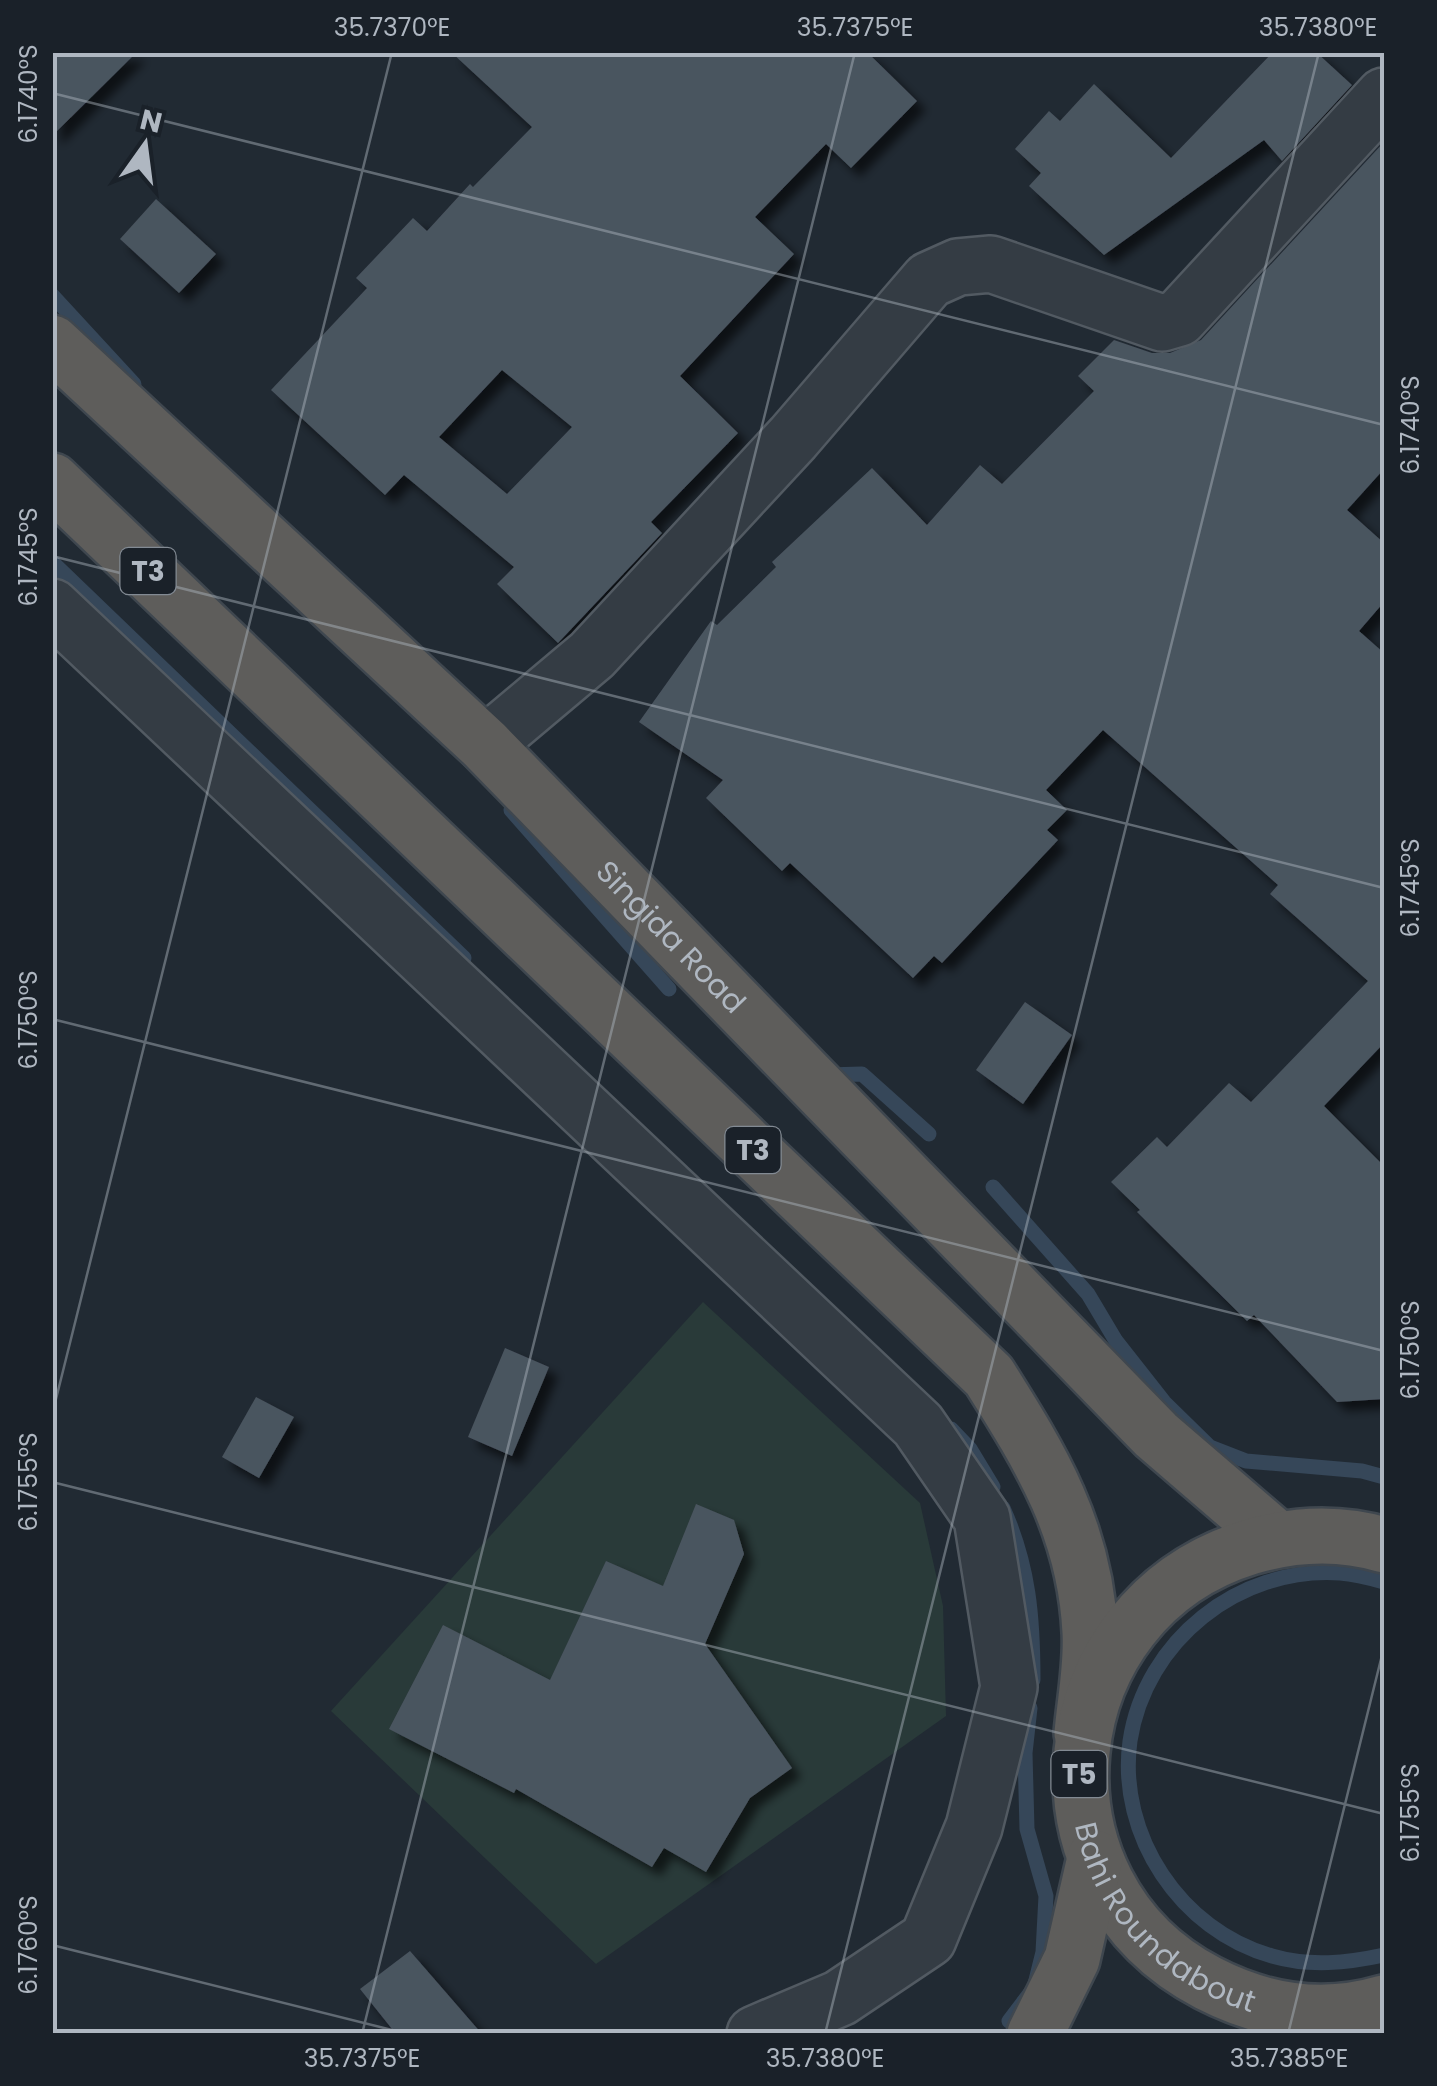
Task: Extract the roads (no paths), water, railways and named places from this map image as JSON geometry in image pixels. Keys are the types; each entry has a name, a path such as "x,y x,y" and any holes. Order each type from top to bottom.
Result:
{"highway":[{"name":"Singida Road","path":"52,344 485,746 1156,1435 1277,1539"},
{"name":"T3","path":"52,481 989,1376 1042,1460 1075,1536 1090,1633 1082,1733"},
{"name":"Bahi Roundabout","path":"1384,1545 1327,1535 1277,1539 1220,1556 1168,1588 1126,1630 1097,1683 1082,1733 1078,1778 1082,1818 1094,1858 1128,1920 1180,1968 1242,2001 1312,2013 1363,2010 1384,2003"},
{"name":"T5","path":"1035,2034 1072,1959 1094,1858"},
{"name":"T5","path":"1253,2034 1312,2013"}],"street":[{"path":"485,746 592,656 793,438 929,280 958,267 991,264 1162,323 1180,318 1384,96"},
{"path":"52,607 918,1426 982,1518 1008,1687 974,1828 949,1892 928,1939 840,1998 755,2034"}],"waterway":[{"path":"52,295 134,384"},
{"path":"52,562 464,958"},
{"path":"511,810 669,989"},
{"path":"827,1075 862,1074 929,1134"},
{"path":"993,1187 1088,1294 1116,1341 1164,1402 1210,1447 1246,1461 1362,1471 1384,1477"},
{"path":"951,1429 970,1449 993,1487"},
{"path":"1003,1508 1019,1551 1028,1592 1033,1680"},
{"path":"1384,1582 1346,1574 1303,1574 1267,1582 1233,1597 1203,1617 1176,1642 1139,1705 1130,1741 1129,1776 1134,1811 1145,1844 1184,1902 1210,1925 1239,1943 1300,1962 1328,1963 1384,1955"},
{"path":"1009,2021 1034,1988 1043,1952 1046,1896 1027,1829 1025,1753 1030,1708"}]}
